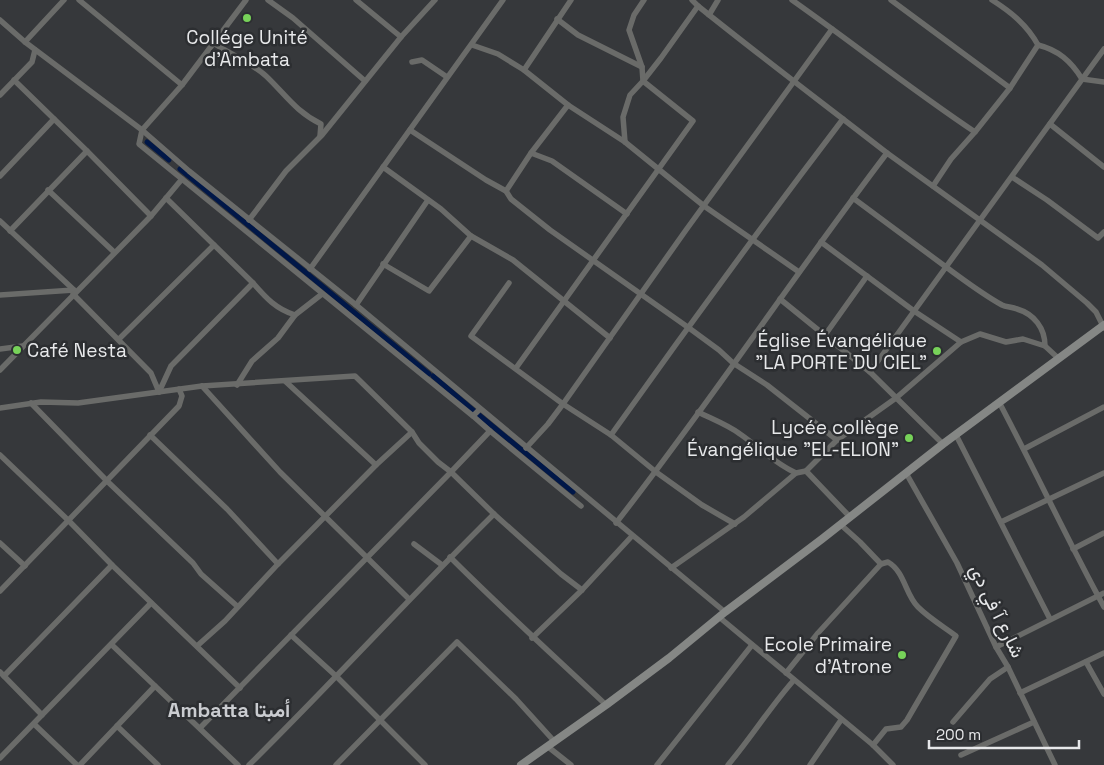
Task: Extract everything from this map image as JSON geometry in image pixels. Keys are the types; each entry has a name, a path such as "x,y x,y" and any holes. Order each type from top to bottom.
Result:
{"street":[{"path":"25,42 64,0"},
{"path":"79,0 182,84"},
{"path":"246,0 182,84 142,130 139,144 581,506"},
{"path":"268,0 293,18 365,81"},
{"path":"249,220 286,171 320,137 401,37 435,0"},
{"path":"310,269 503,0"},
{"path":"524,70 571,0"},
{"path":"516,368 594,262 693,121 643,81 642,67 629,30 634,15 644,0"},
{"path":"522,765 606,705 943,444 1104,326 1096,312 1087,303 1042,265 887,153 795,81 749,48 692,0"},
{"path":"709,15 718,0"},
{"path":"792,0 974,132"},
{"path":"891,0 1010,88"},
{"path":"992,0 1009,11 1024,25 1032,33 1038,45"},
{"path":"358,1 401,37"},
{"path":"625,142 623,117 630,95 643,81 698,6"},
{"path":"557,19 578,35 642,67"},
{"path":"0,20 25,42 142,130 188,171 356,305 671,568 752,645 873,745 893,765"},
{"path":"526,448 564,404 832,28"},
{"path":"213,43 265,75 294,106 308,118 321,124 320,137"},
{"path":"472,45 498,54 524,70 568,105 625,142 704,206 753,238 799,272"},
{"path":"933,186 951,159 1010,88 1038,45"},
{"path":"1038,45 1051,48 1065,57 1082,79 1104,82"},
{"path":"870,372 1104,49"},
{"path":"0,95 32,62 36,50"},
{"path":"412,62 422,60 447,77"},
{"path":"14,80 88,151 151,216"},
{"path":"506,191 531,153 568,105"},
{"path":"0,176 54,118"},
{"path":"611,435 672,348 689,328 753,238 843,119"},
{"path":"1050,124 1104,167"},
{"path":"410,130 506,191 511,200 594,262 719,350 733,363 767,385 837,440"},
{"path":"10,231 88,151"},
{"path":"531,153 552,161 627,214"},
{"path":"616,522 656,472 852,198 887,153"},
{"path":"383,167 428,200 471,236 514,260 610,338"},
{"path":"1012,177 1098,238 1104,232"},
{"path":"0,370 73,292 151,216 182,179"},
{"path":"48,190 114,252"},
{"path":"166,198 277,308 295,315"},
{"path":"852,198 1003,306 1018,309 1033,317 1042,328 1045,336 1045,346"},
{"path":"356,305 428,200"},
{"path":"0,221 151,372 159,392"},
{"path":"383,264 429,291 471,236"},
{"path":"821,242 914,311 961,342"},
{"path":"119,339 214,245"},
{"path":"825,334 867,276"},
{"path":"159,392 171,366 253,283"},
{"path":"509,283 471,336 564,404 611,435 656,472 702,505 735,524"},
{"path":"0,296 73,292"},
{"path":"237,385 252,361 278,338 295,315 322,294"},
{"path":"780,299 870,372 943,444"},
{"path":"671,568 735,524 796,473 806,470 837,440 896,398 961,342 980,334 1006,342 1023,339 1045,346 1058,358"},
{"path":"0,349 23,346"},
{"path":"0,408 31,403 78,403 202,386 355,376 412,432 419,443 494,514 561,574 582,590"},
{"path":"285,381 376,466"},
{"path":"202,386 280,472 409,599"},
{"path":"0,591 70,521 179,406 182,396 179,389"},
{"path":"999,402 1050,499 1073,549 1101,594 1104,607"},
{"path":"31,403 107,481 193,563 201,574 237,606"},
{"path":"1024,449 1104,407"},
{"path":"473,416 480,409"},
{"path":"698,412 738,432 782,467 796,473"},
{"path":"200,728 490,431"},
{"path":"197,646 225,621 237,606 324,517 412,432"},
{"path":"150,435 227,509 278,564"},
{"path":"956,435 1050,619"},
{"path":"0,455 240,688"},
{"path":"806,470 850,517"},
{"name":"شارع آ في دي","path":"906,473 957,563 996,647 1008,667 1055,765"},
{"path":"1002,522 1104,473"},
{"path":"249,765 287,728 442,565 494,514"},
{"path":"840,524 880,564"},
{"path":"1073,549 1104,534"},
{"path":"532,638 582,590 632,536"},
{"path":"0,543 25,566"},
{"path":"414,544 442,565"},
{"path":"450,557 532,638 606,705"},
{"path":"786,673 818,633 880,564 888,562 894,566 904,580 918,608 956,636 901,727 886,730 873,745"},
{"path":"42,715 2,674 112,565"},
{"path":"996,647 1101,594"},
{"path":"1,754 34,724 112,645 151,602"},
{"path":"291,635 336,676 425,765"},
{"path":"336,765 457,642 516,699 570,765"},
{"path":"112,645 238,765"},
{"path":"657,765 752,645"},
{"path":"1020,692 1104,653"},
{"path":"1086,662 1104,694"},
{"path":"953,722 990,679 1008,667"},
{"path":"728,765 742,749 779,696 794,680"},
{"path":"34,724 78,765 155,686"},
{"path":"810,765 841,720"},
{"path":"961,755 1034,722"},
{"path":"117,726 158,765"}],"waterway":[{"path":"147,142 169,160"},
{"path":"180,169 429,374"},
{"path":"433,376 474,411"},
{"path":"479,415 573,492"}],"place":[{"name":"Collége Unité d'Ambata","path":"247,18"},
{"name":"Café Nesta","path":"17,350"},
{"name":"Église Évangélique \"LA PORTE DU CIEL\"","path":"937,351"},
{"name":"Lycée collège Évangélique \"EL-ELION\"","path":"909,438"},
{"name":"Ecole Primaire d'Atrone","path":"902,655"}],"district":[{"name":"Ambatta أمبتا","path":"229,710"}]}
